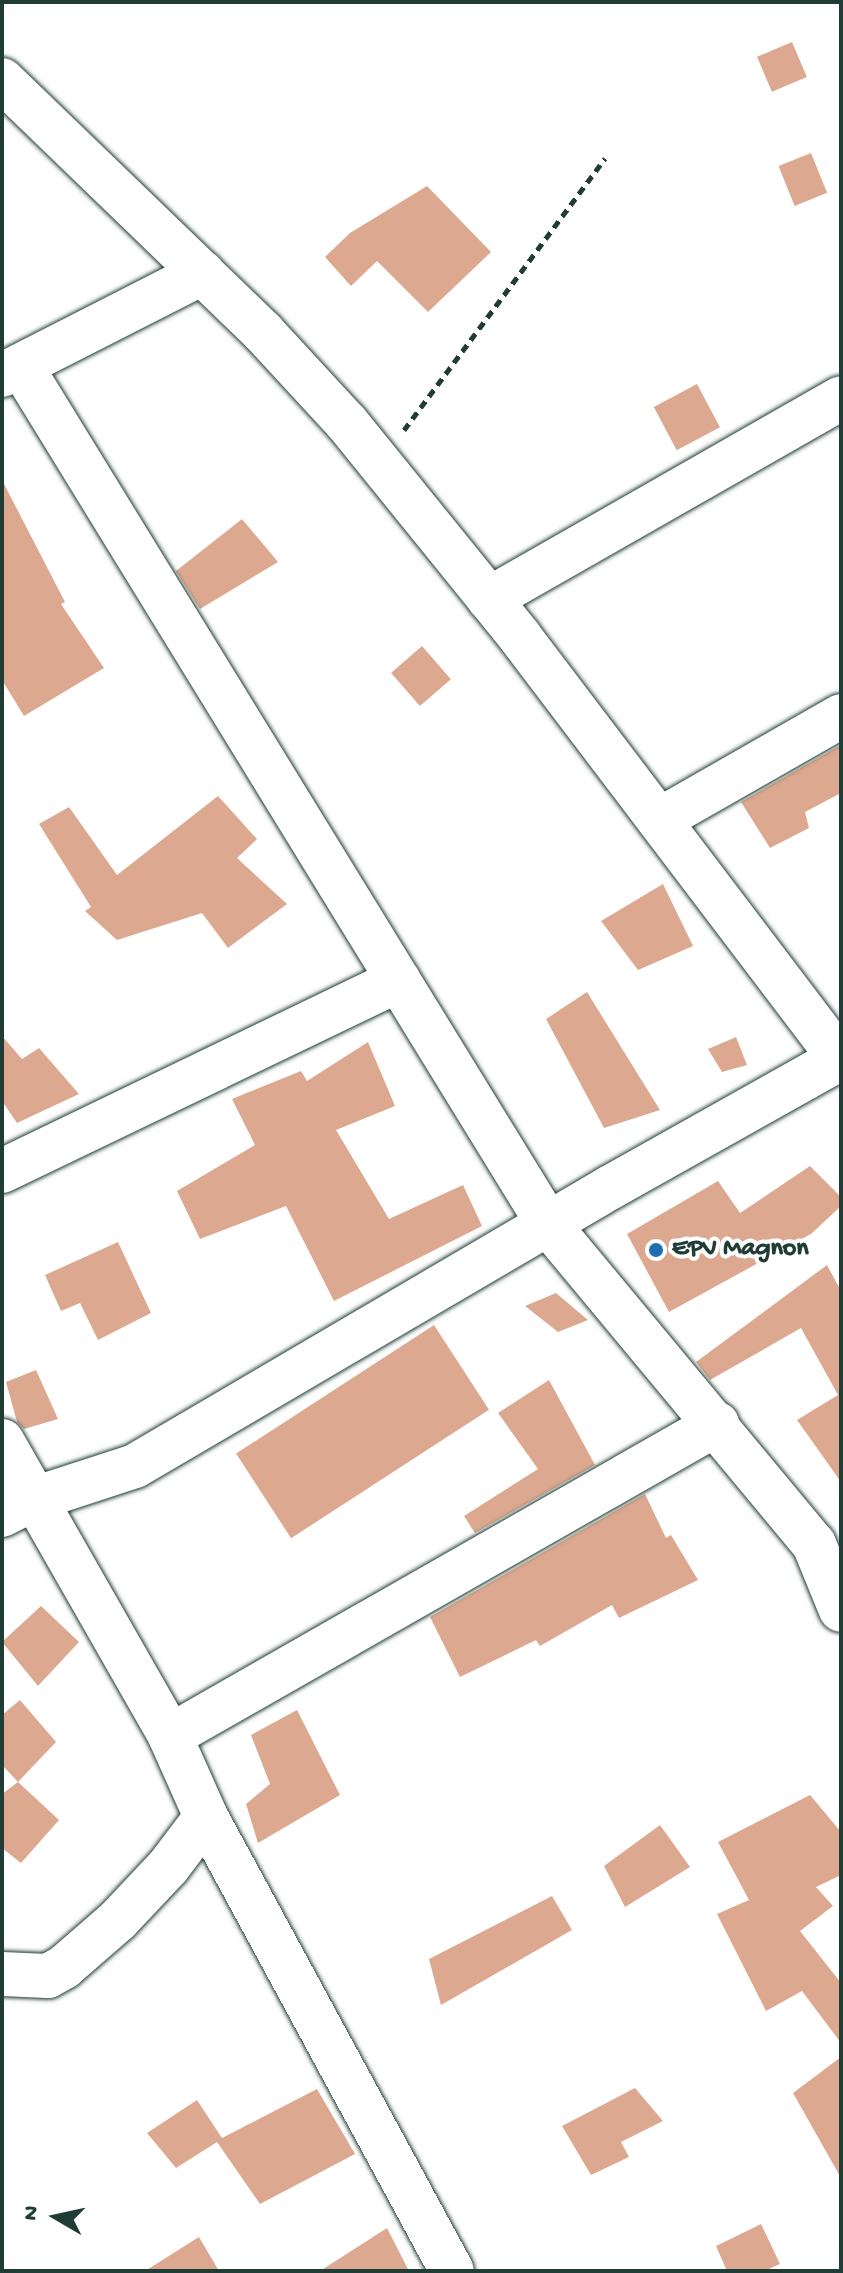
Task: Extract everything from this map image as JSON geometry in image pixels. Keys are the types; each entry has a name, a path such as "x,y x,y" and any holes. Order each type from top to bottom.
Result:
{"street":[{"path":"2,80 263,332 379,463 489,599 841,1059 548,1224 135,1466 18,1507"},
{"path":"202,273 12,370 398,980 548,1224 814,1544 838,1588"},
{"path":"489,599 841,398"},
{"path":"659,820 841,716"},
{"path":"2,1171 398,980"},
{"path":"170,1736 717,1424"},
{"path":"2,1441 18,1507 170,1736 206,1817 452,2271"},
{"path":"2,1974 48,1976 64,1967 118,1920 168,1867 206,1817"}],"path":[{"path":"379,463 605,158"}],"building":[{"path":"792,42 807,77 772,92 757,57"},
{"path":"811,153 827,193 795,206 779,166"},
{"path":"427,186 491,252 428,312 377,261 351,286 325,257 350,233"},
{"path":"697,384 720,427 677,450 654,407"},
{"path":"2,480 65,602 61,604 104,668 24,716 2,680"},
{"path":"242,519 278,562 200,609 176,571"},
{"path":"422,646 451,679 420,706 391,673"},
{"path":"841,745 841,793 805,812 809,828 770,848 741,802"},
{"path":"218,796 257,839 237,858 287,904 228,948 202,913 117,940 85,911 91,907 39,824 69,807 117,875"},
{"path":"663,884 693,946 638,970 601,921"},
{"path":"587,992 660,1110 604,1128 546,1019"},
{"path":"2,1036 22,1059 39,1048 79,1094 17,1123 2,1101"},
{"path":"736,1037 747,1065 722,1072 708,1049"},
{"path":"368,1042 395,1106 336,1130 389,1219 463,1185 482,1226 334,1301 286,1206 200,1239 177,1191 255,1145 232,1099 301,1071 307,1081"},
{"path":"810,1166 841,1197 841,1206 811,1234 669,1312 627,1234 718,1181 740,1213"},
{"path":"118,1242 151,1313 98,1340 80,1303 61,1311 45,1275"},
{"path":"827,1265 841,1291 841,1482 797,1420 838,1395 801,1328 710,1380 696,1362"},
{"path":"556,1293 588,1320 558,1332 525,1306"},
{"path":"434,1325 489,1410 291,1538 236,1454"},
{"path":"36,1370 58,1419 24,1429 17,1422 6,1382"},
{"path":"549,1380 595,1465 475,1533 464,1516 538,1469 498,1413"},
{"path":"645,1494 666,1538 671,1535 698,1580 619,1618 612,1605 540,1646 536,1640 460,1677 430,1617"},
{"path":"41,1606 79,1642 38,1686 2,1642"},
{"path":"20,1700 56,1742 18,1782 2,1765 2,1715"},
{"path":"297,1710 340,1795 258,1843 246,1804 270,1784 251,1735"},
{"path":"18,1782 59,1820 21,1863 2,1848 2,1794"},
{"path":"810,1795 841,1832 841,1875 816,1887 833,1906 800,1931 841,1983 841,2043 802,1991 766,2011 717,1914 749,1900 718,1842"},
{"path":"660,1825 690,1867 625,1907 604,1866"},
{"path":"552,1896 572,1930 441,2005 429,1959"},
{"path":"841,2057 841,2178 793,2093"},
{"path":"635,2088 663,2121 621,2142 629,2157 591,2175 562,2126"},
{"path":"317,2089 355,2154 260,2204 217,2142 176,2168 147,2133 197,2100 222,2138"},
{"path":"761,2224 780,2264 764,2271 727,2271 716,2246"},
{"path":"387,2228 409,2271 320,2271"},
{"path":"199,2237 219,2271 145,2271"}],"place":[{"name":"EPV Magnon","path":"656,1250"}]}
